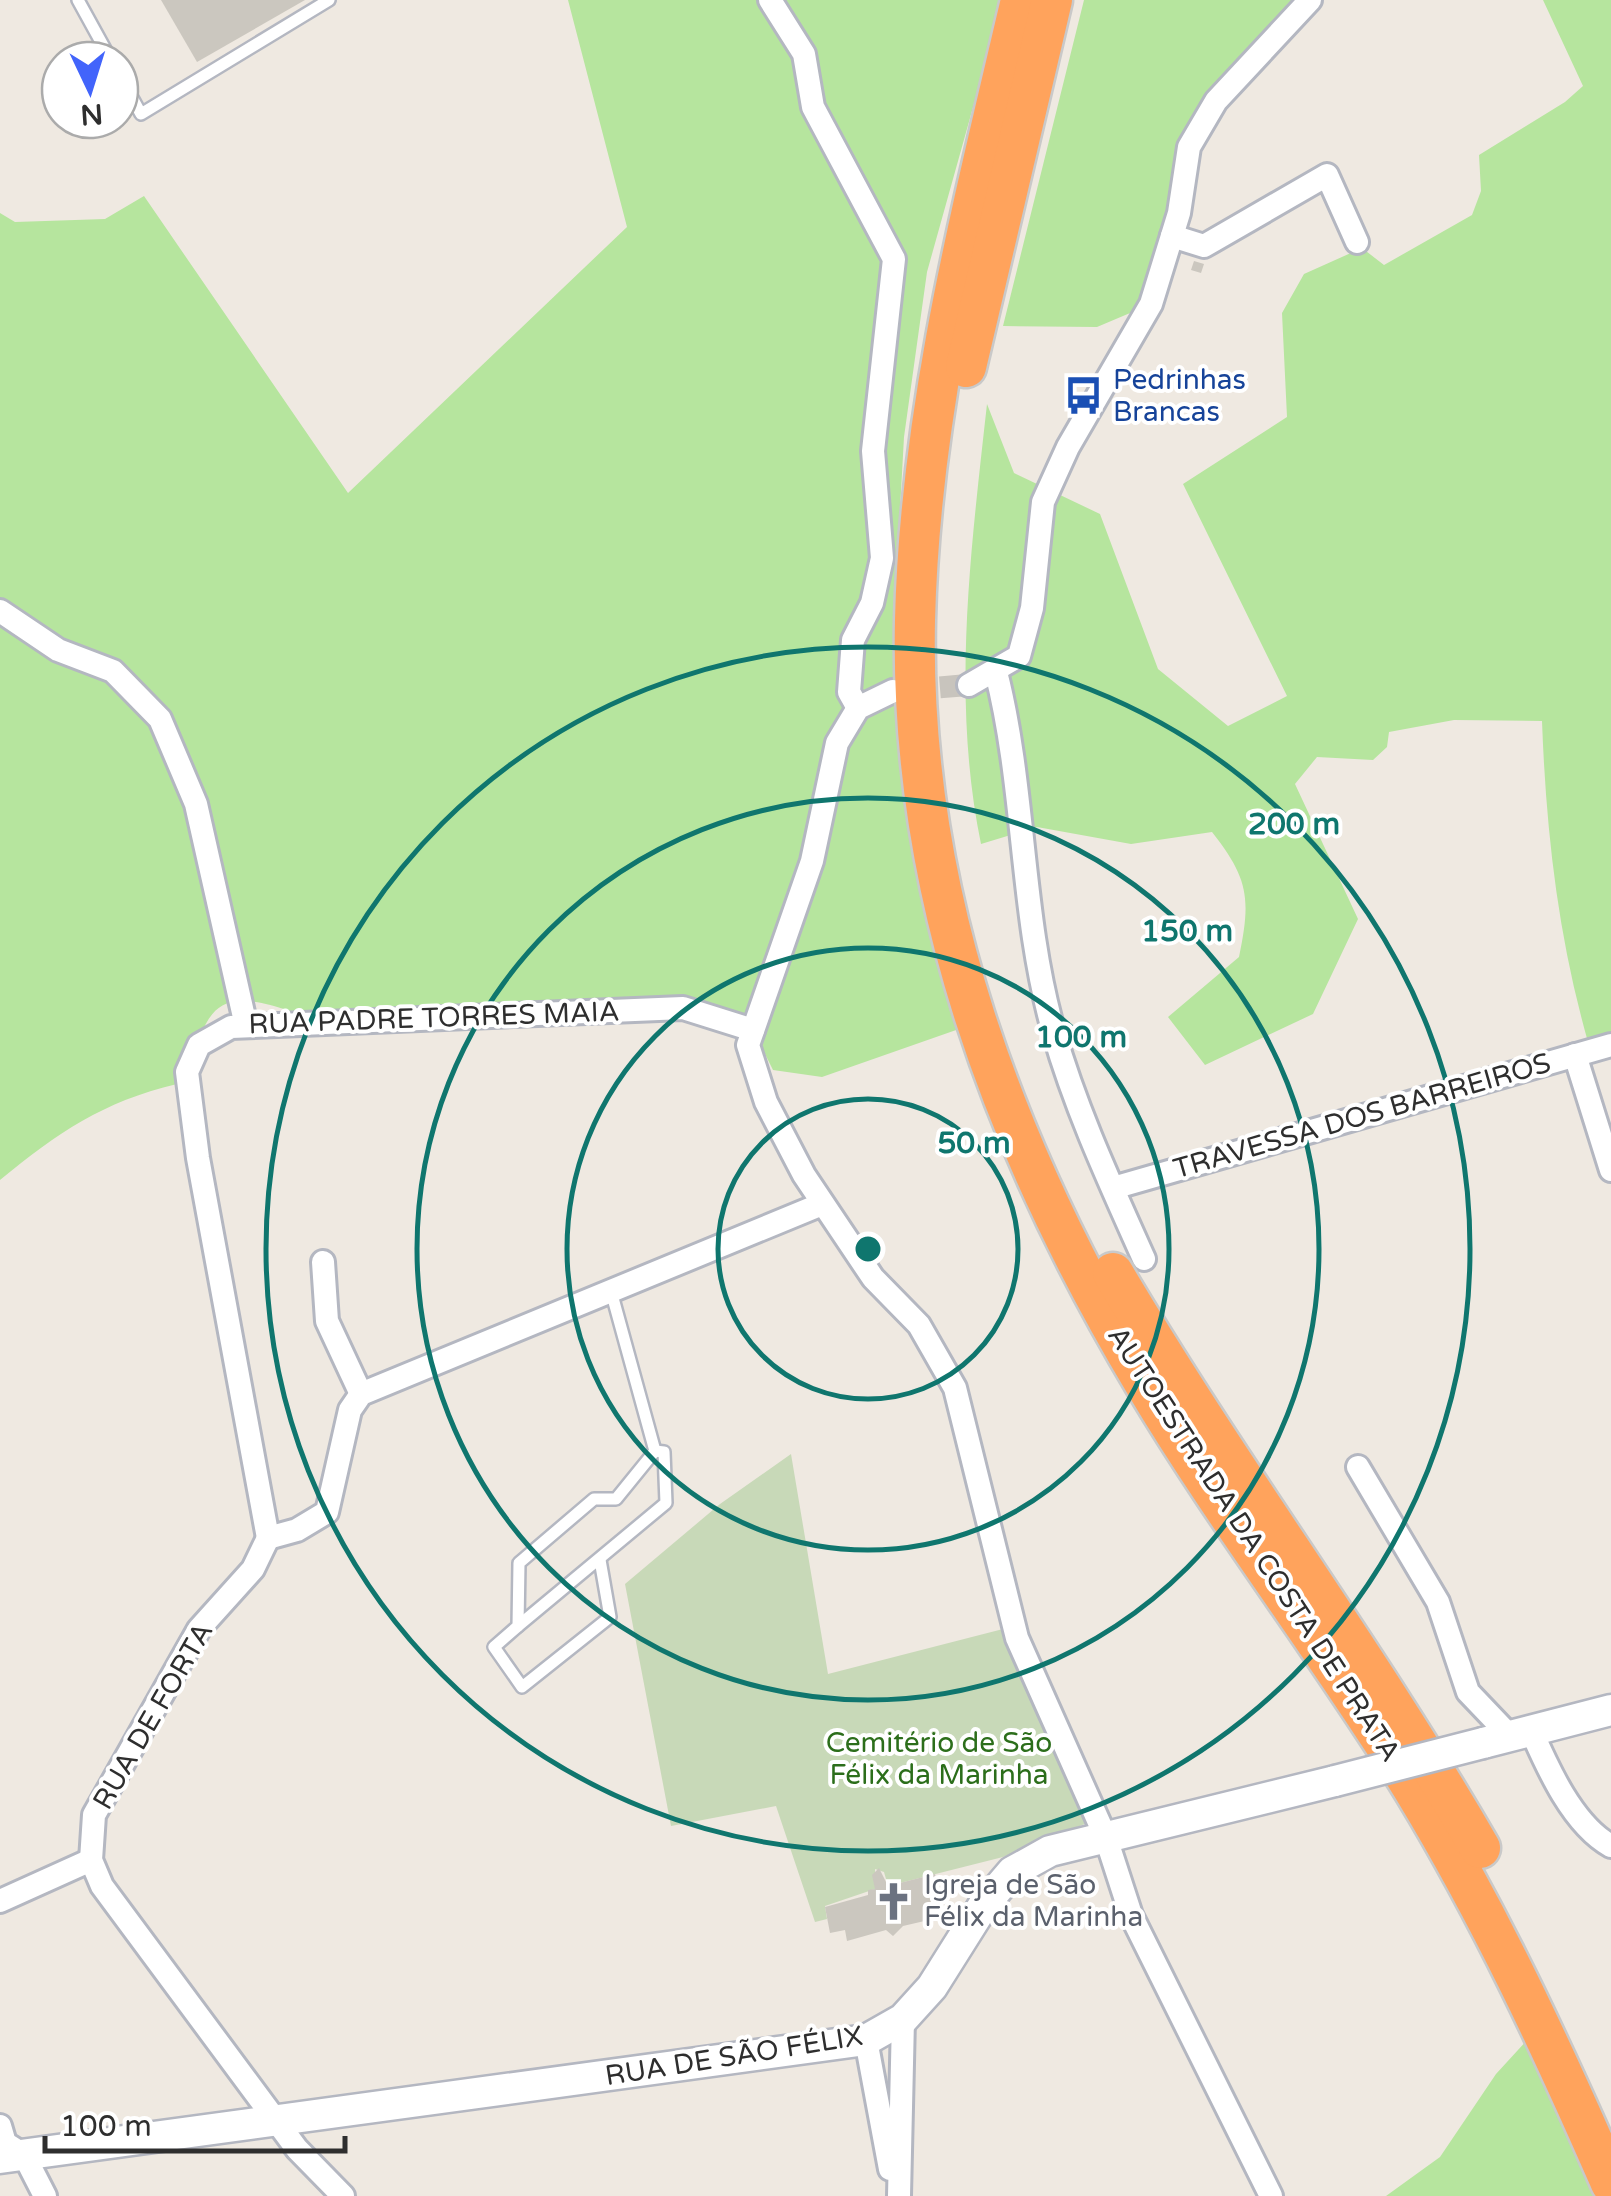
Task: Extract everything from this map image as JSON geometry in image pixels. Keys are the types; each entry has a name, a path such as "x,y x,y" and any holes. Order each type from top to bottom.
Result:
{"highway":[{"name":"AUTOESTRADA DA COSTA DE PRATA","path":"1021,0 940,356 924,476 915,623 918,707 922,776 949,926 979,1036 1023,1155 1074,1259 1146,1388 1410,1784 1479,1899 1552,2047 1611,2183"},
{"name":"AUTOESTRADA DA COSTA DE PRATA","path":"1052,0 967,358 950,475 942,624 944,704 960,844 1004,1029 1048,1149 1101,1254 1171,1371 1438,1776 1504,1890 1611,2116"}],"main road":[{"name":"RUA DE SÃO FÉLIX","path":"12,2156 866,2040 903,2019 932,1987 983,1906 1012,1872 1050,1851 1611,1710"}],"street":[{"path":"770,0 804,54 814,107 894,259 873,451 882,558 872,603 853,640 848,692 858,708"},
{"path":"968,685 1018,656 1032,608 1043,502 1068,447 1151,304 1172,236 1189,147 1216,101 1310,0"},
{"path":"1172,236 1204,246 1327,175 1357,242"},
{"path":"0,611 58,650 113,671 160,719 196,804 246,1026"},
{"path":"996,672 1008,720 1020,837 1054,1031 1112,1188 1144,1259"},
{"path":"892,691 858,708 838,743 812,862 748,1045 766,1102 822,1204 873,1278 919,1325 955,1388 1017,1638 1106,1838 1132,1915 1271,2196"},
{"name":"RUA PADRE TORRES MAIA","path":"268,1538 198,1158 187,1072 198,1045 231,1027 683,1008 754,1030"},
{"name":"TRAVESSA DOS BARREIROS","path":"1112,1188 1611,1045"},
{"path":"1575,1055 1611,1170"},
{"path":"268,1538 297,1530 327,1512 350,1410 361,1394 822,1204"},
{"path":"323,1262 327,1321 361,1394"},
{"path":"1358,1468 1438,1602 1468,1692 1508,1736 1548,1768 1596,1838 1611,1846"},
{"name":"RUA DE FORTA","path":"91,1860 94,1815 121,1761 199,1629 254,1569 268,1538"},
{"path":"0,1901 91,1860 102,1886 277,2122 343,2196"},
{"path":"897,2196 903,2019"},
{"path":"866,2040 897,2196"},
{"path":"0,2126 12,2156 45,2196"}],"lane":[{"path":"78,0 100,40"},
{"path":"140,112 329,0"},
{"path":"611,1291 655,1451"},
{"path":"600,1560 610,1617 522,1688 494,1647 666,1503 664,1452 655,1451"},
{"path":"518,1626 519,1563 594,1498 616,1499 655,1451"}],"green space":[{"path":"568,0 1003,0 927,272 904,437 893,637 897,710 923,897 959,1029 822,1077 773,1070 758,1040 710,1006 606,1000 290,1011 239,1001 213,1013 177,1084 126,1100 82,1121 0,1180 0,213 15,222 105,219 144,196 348,493 627,227"},
{"path":"1084,0 1295,0 1210,88 1197,153 1149,305 1097,327 1003,326"},
{"path":"1543,0 1611,0 1611,1036 1588,1042 1569,963 1550,843 1542,721 1454,720 1389,732 1387,747 1373,760 1317,757 1295,784 1358,919 1313,1014 1205,1065 1168,1017 1239,957 1245,920 1244,890 1234,863 1212,832 1131,844 1037,827 981,844 972,789 965,679 970,569 987,404 1014,473 1100,514 1158,669 1228,726 1287,696 1183,484 1287,417 1282,313 1304,274 1362,248 1384,265 1472,215 1481,191 1479,155 1565,102 1583,86"},
{"name":"Cemitério de São Félix da Marinha","path":"791,1454 828,1674 1003,1629 1079,1793 1087,1823 1003,1857 888,1886 884,1872 875,1869 875,1889 825,1906 827,1919 815,1922 776,1806 671,1826 625,1584 720,1504"},
{"path":"1530,2037 1595,2196 1386,2196 1440,2157 1496,2074"}],"building":[{"path":"161,0 305,0 197,62"},
{"path":"1194,261 1204,264 1201,273 1191,270"},
{"name":"Igreja de São Félix da Marinha","path":"879,1868 888,1886 935,1874 946,1916 903,1926 893,1936 886,1930 847,1941 845,1930 830,1933 825,1907 868,1895 868,1890 875,1889 872,1875"}],"tunnel":[{"path":"907,690 969,685"}],"place":[{"name":"Pedrinhas Brancas","path":"1083,396"},
{"name":"Igreja de São Félix da Marinha","path":"894,1901"}]}
